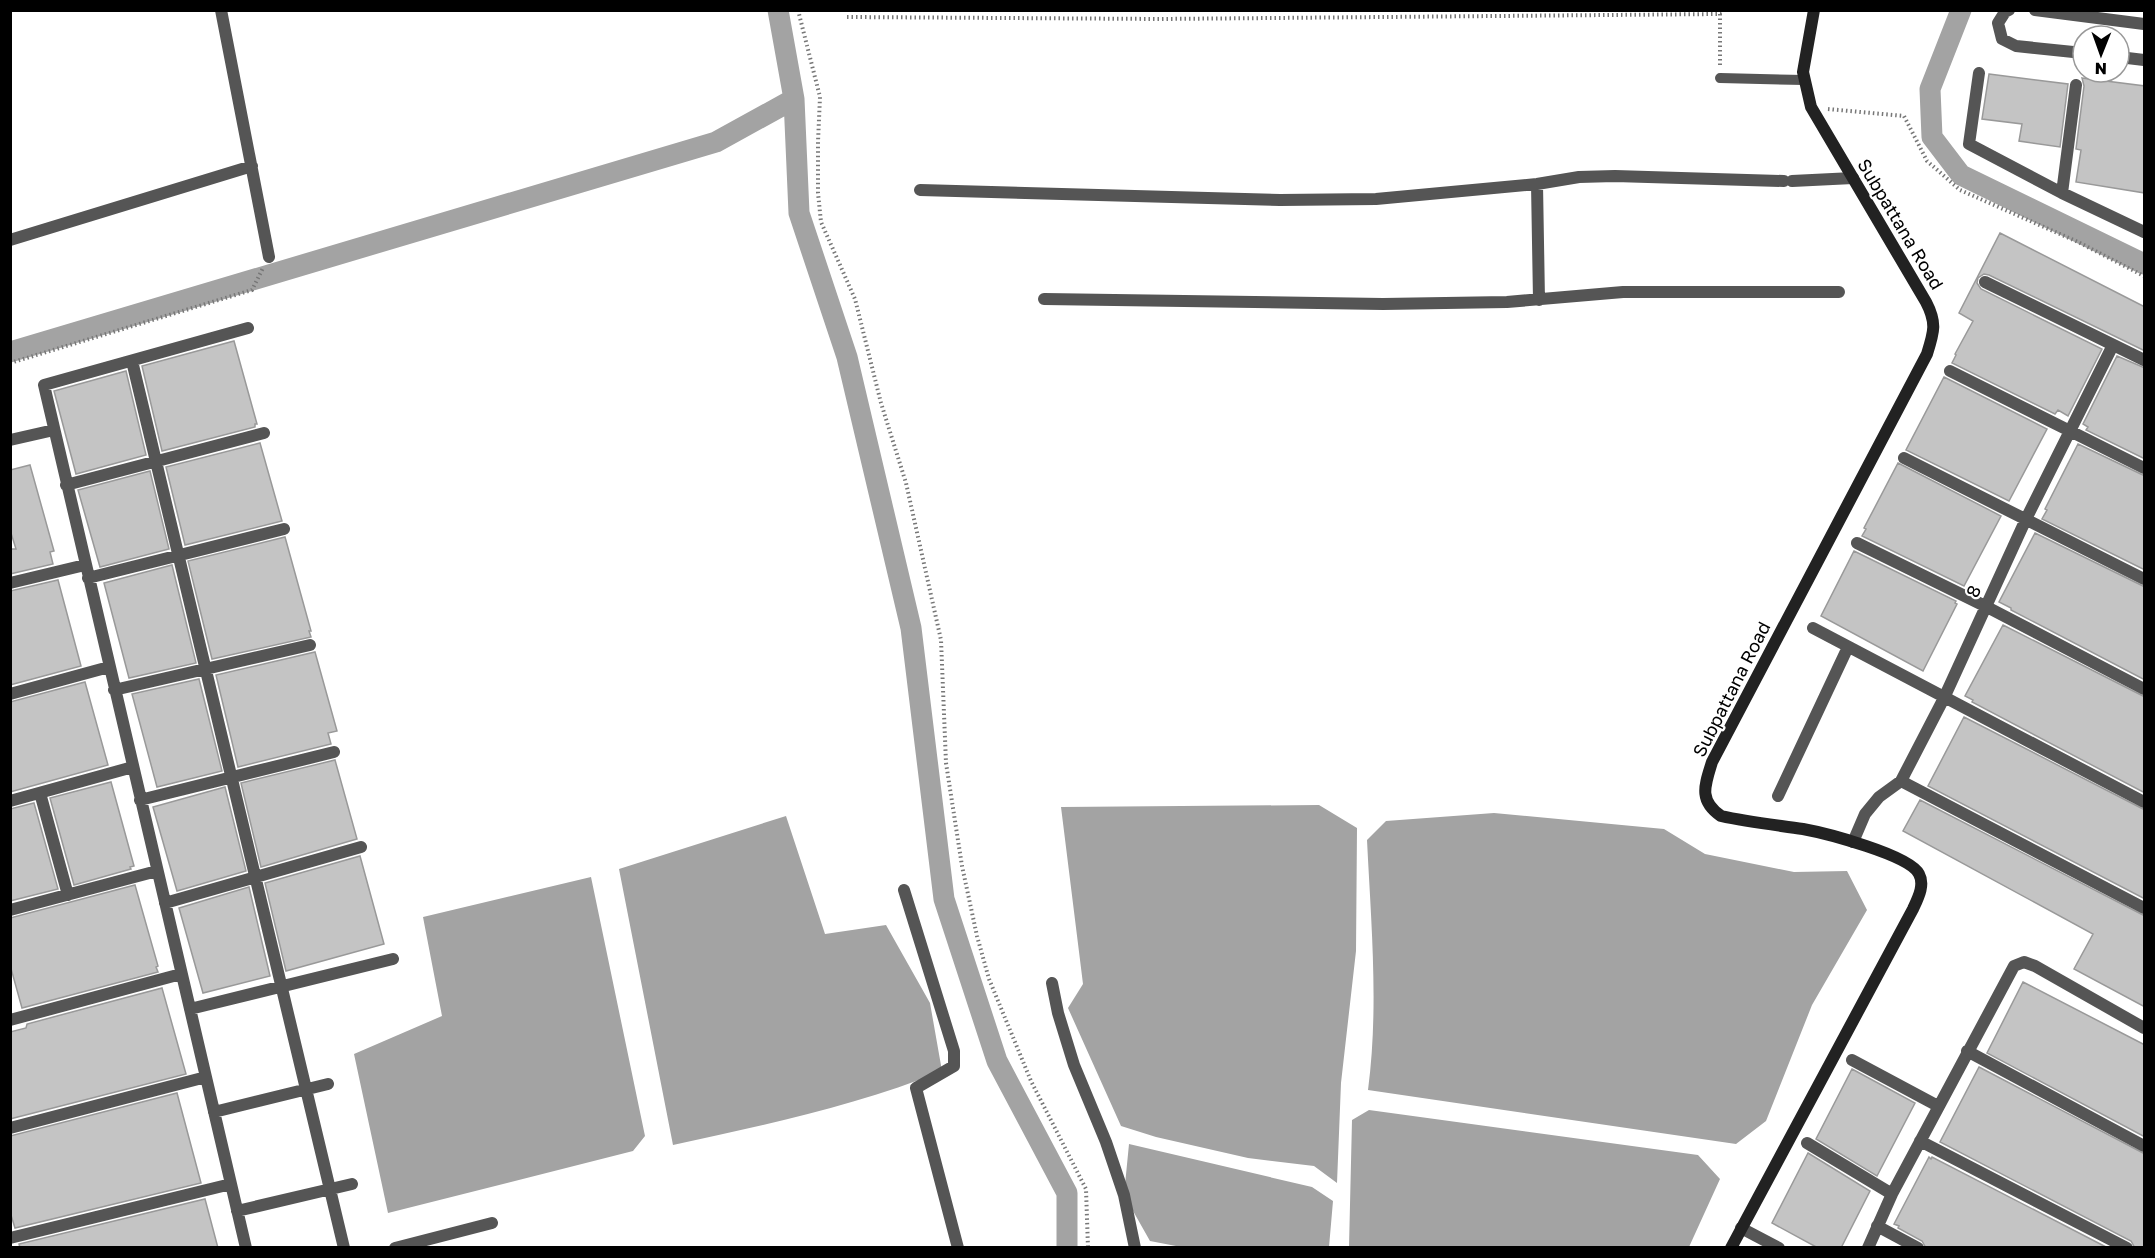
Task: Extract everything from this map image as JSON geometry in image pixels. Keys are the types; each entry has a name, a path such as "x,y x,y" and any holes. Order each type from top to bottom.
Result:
{"street":[{"path":"221,10 269,257"},
{"name":"Subpattana Road","path":"1731,1248 1920,895 1922,883 1919,873 1911,864 1853,842 1806,830 1721,816 1710,808 1706,799 1705,784 1712,762 1927,354 1934,333 1933,316 1926,302 1811,107 1804,80 1806,49 1814,10"},
{"path":"2009,10 1998,22 2002,39 2016,46 2071,53"},
{"path":"2035,10 2145,24"},
{"path":"1979,73 1970,144 2062,193 2145,232"},
{"path":"2062,193 2076,85"},
{"path":"10,240 252,166"},
{"path":"920,190 1280,200 1376,199 1537,184 1579,177 1788,181 1853,178"},
{"path":"1537,184 1539,300"},
{"path":"1985,282 2145,360"},
{"path":"1044,299 1360,304 1507,302 1623,292 1839,292"},
{"path":"246,1248 44,385 248,328"},
{"name":"8","path":"1853,842 1865,814 1879,797 1901,781 1944,698 2069,430 2113,345"},
{"path":"132,361 344,1248"},
{"path":"1950,371 2145,468"},
{"path":"10,440 54,430"},
{"path":"66,484 264,433"},
{"path":"1904,458 2145,579"},
{"path":"88,578 284,529"},
{"path":"1857,543 2145,689"},
{"path":"10,583 85,565"},
{"path":"1813,628 2145,802"},
{"path":"114,690 310,645"},
{"path":"1778,796 1848,647"},
{"path":"10,694 109,667"},
{"path":"140,800 334,752"},
{"path":"10,801 133,767"},
{"path":"1901,781 2145,908"},
{"path":"40,793 68,895"},
{"path":"165,903 361,847"},
{"path":"10,910 158,872"},
{"path":"904,890 954,1051 954,1066 916,1088 958,1248"},
{"path":"190,1009 393,959"},
{"path":"1868,1248 1892,1194 2014,966 2024,962 2035,966 2145,1028"},
{"path":"10,1020 182,974"},
{"path":"1052,983 1058,1013 1074,1065 1106,1142 1124,1195 1135,1248"},
{"path":"1967,1051 2145,1146"},
{"path":"1852,1060 1938,1106"},
{"path":"10,1128 206,1077"},
{"path":"214,1112 328,1084"},
{"path":"1920,1142 2127,1248"},
{"path":"1806,1143 1892,1194"},
{"path":"10,1238 231,1184"},
{"path":"237,1211 352,1184"},
{"path":"395,1248 492,1223"},
{"path":"1877,1226 1918,1248"},
{"path":"1741,1228 1779,1248"}],"lane":[{"path":"1720,78 1804,80"}],"path":[{"path":"798,10 820,97 818,152 821,222 855,299 881,403 906,483 940,640 946,763 962,866 977,936 989,979 1031,1081 1086,1189 1088,1248"},
{"path":"847,17 1160,19 1720,14 1720,78"},
{"path":"1811,107 1904,116 1927,161 1959,190 2078,242 2145,276"},
{"path":"10,363 252,290 269,257"}],"shaded area":[{"path":"1319,805 1357,828 1356,951 1341,1083 1337,1183 1314,1166 1248,1158 1156,1137 1121,1126 1068,1008 1083,984 1061,807"},
{"path":"1494,813 1664,829 1705,854 1794,872 1847,871 1867,910 1812,1005 1766,1121 1736,1144 1368,1090 1374,996 1367,840 1386,821"},
{"path":"786,816 825,934 886,925 930,1003 942,1071 843,1105 673,1145 619,869"},
{"path":"591,877 645,1136 633,1151 388,1213 354,1054 442,1016 423,917"},
{"path":"1369,1110 1698,1155 1720,1179 1689,1247 1349,1247 1352,1120"},
{"path":"1129,1144 1312,1187 1333,1201 1329,1247 1176,1247 1150,1241 1124,1195"}],"building":[{"path":"1989,74 2068,84 2060,147 2019,141 2022,124 1982,119"},
{"path":"2084,84 2145,86 2145,193 2076,182 2081,150 2076,149"},
{"path":"2000,233 2145,307 2145,351 1989,275 1984,274 1978,278 1977,283 1981,289 2102,349 2068,416 2058,410 2055,414 1952,363 1973,321 1959,313"},
{"path":"234,341 257,424 255,427 162,451 142,366"},
{"path":"2117,356 2145,368 2145,459 2086,430 2088,427 2083,424"},
{"path":"126,371 146,455 76,474 54,391"},
{"path":"1944,377 2047,429 2009,501 1906,450"},
{"path":"260,443 282,521 185,545 166,467"},
{"path":"2078,444 2145,476 2145,570 2042,519"},
{"path":"1898,463 2001,516 1964,586 1862,536"},
{"path":"30,465 54,551 50,552 53,564 10,574 10,549 16,549 10,530 10,470"},
{"path":"150,471 169,549 100,567 78,490"},
{"path":"2035,533 2145,587 2145,680 1999,602"},
{"path":"285,537 311,637 212,659 188,561"},
{"path":"1854,551 1956,601 1957,604 1923,671 1821,616"},
{"path":"172,565 196,663 129,678 104,583"},
{"path":"58,580 81,666 10,685 10,591"},
{"path":"2003,625 2145,697 2145,793 1972,702 1973,700 1965,696"},
{"path":"315,652 337,731 328,733 331,744 238,767 216,675"},
{"path":"199,679 222,771 157,787 132,694"},
{"path":"85,682 108,765 10,792 10,702"},
{"path":"1964,717 2145,810 2145,899 1928,786"},
{"path":"335,760 357,839 261,867 241,783"},
{"path":"111,782 134,866 130,867 131,869 74,885 50,798"},
{"path":"225,787 246,871 177,891 153,807"},
{"path":"1920,800 2145,916 2145,1007 2074,969 2093,934 1903,831"},
{"path":"34,803 58,889 10,901 10,809"},
{"path":"360,856 384,944 286,971 265,883"},
{"path":"135,885 158,972 22,1008 10,965 10,918"},
{"path":"249,887 270,976 203,993 179,908"},
{"path":"2023,982 2145,1045 2145,1137 1987,1053"},
{"path":"162,988 186,1074 10,1119 10,1032 26,1028 27,1024"},
{"path":"1979,1067 2145,1154 2145,1248 2135,1248 2131,1241 1940,1142"},
{"path":"1852,1069 1915,1103 1877,1176 1816,1139"},
{"path":"177,1093 201,1183 15,1228 10,1212 10,1136"},
{"path":"1808,1153 1870,1191 1841,1248 1818,1248 1772,1223"},
{"path":"1929,1157 2108,1248 1926,1248 1922,1241 1894,1224"},
{"path":"205,1199 218,1248 20,1248 19,1244"}],"waterway":[{"path":"778,10 794,99 799,213 847,357 911,628 944,899 997,1061 1067,1193 1067,1248"},
{"path":"1961,10 1930,89 1932,137 1961,175 2144,264"},
{"path":"10,352 716,142 794,99"}]}
